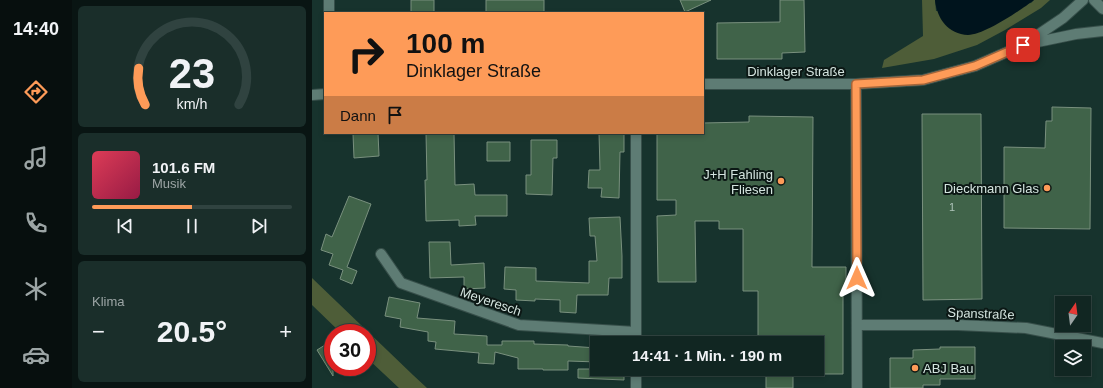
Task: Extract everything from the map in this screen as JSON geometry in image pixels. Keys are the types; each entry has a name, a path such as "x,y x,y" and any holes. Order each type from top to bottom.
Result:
{"street":[{"path":"329,0 329,12"},
{"name":"Dinklager Straße","path":"704,84 856,84 923,80 975,66 1023,45 1063,18 1083,0"},
{"path":"1094,0 1103,9"},
{"path":"1023,45 1076,34 1103,31"},
{"path":"856,84 858,325 857,388"},
{"path":"312,95 324,94"},
{"path":"636,134 636,336"},
{"name":"Meyeresch","path":"381,254 401,283 519,325 636,332"},
{"name":"Spanstraße","path":"858,325 1026,328 1103,343"},
{"path":"636,376 636,388"}],"green space":[{"path":"922,0 935,0 936,11 1031,3 1034,0 1050,0 1041,8 977,45 934,59 882,68 884,60 923,36"},
{"path":"312,278 360,324 332,324 312,305"},
{"path":"376,339 427,388 399,388 376,366"}],"water":[{"path":"935,0 1034,0 992,27 975,34 968,35 955,32 945,24 938,13"}],"building":[{"path":"411,0 434,0 434,12 411,12"},
{"path":"486,0 544,0 544,12 486,12"},
{"path":"680,0 711,0 685,12"},
{"path":"780,0 804,0 805,52 782,53 782,59 717,59 717,23 780,22"},
{"name":"Dieckmann Glas","path":"1052,107 1091,108 1090,229 1004,228 1004,147 1045,148 1046,121 1052,121"},
{"path":"922,114 981,114 982,299 923,300"},
{"name":"J+H Fahling Fliesen","path":"749,116 813,117 812,267 846,267 846,291 843,291 843,374 824,374 824,336 758,336 758,291 743,291 743,229 719,229 719,221 695,221 696,282 658,282 657,216 676,215 676,200 657,200 657,134 704,134 704,123 749,122"},
{"path":"353,134 378,134 379,156 354,158"},
{"path":"426,134 454,134 455,185 474,184 475,195 507,195 507,216 475,216 476,225 459,226 459,220 426,221 425,180 427,180"},
{"path":"599,134 624,134 624,152 620,152 619,198 601,197 602,188 588,188 589,170 600,170"},
{"path":"531,140 557,140 557,158 553,158 552,195 526,194 526,175 531,175"},
{"path":"487,142 510,142 510,161 487,161"},
{"path":"349,196 371,204 347,267 357,271 352,284 340,279 343,270 329,265 333,254 321,250 326,234 332,237"},
{"path":"620,217 622,278 609,278 608,295 577,295 576,313 560,312 560,300 516,300 516,290 504,289 505,267 536,268 536,281 589,283 589,261 597,261 595,236 590,236 589,218"},
{"path":"429,242 450,242 451,265 484,263 485,288 464,289 464,277 430,278"},
{"path":"389,297 420,303 417,318 455,321 454,334 487,336 487,345 502,345 502,341 534,341 534,344 590,348 590,362 568,361 568,370 518,369 518,358 495,352 494,364 478,363 479,353 435,349 436,342 428,341 428,332 400,327 401,319 385,316"},
{"path":"324,346 324,361 317,350"},
{"path":"940,347 975,347 975,379 940,379 940,385 923,385 923,388 890,388 890,358 913,358 913,350 940,349"},
{"path":"578,369 590,369 590,376 624,376 624,380 578,378"},
{"path":"766,376 793,376 793,388 766,388"}],"place":[{"name":"J+H Fahling Fliesen","path":"781,181"},
{"name":"Dieckmann Glas","path":"1047,188"},
{"name":"ABJ Bau","path":"915,368"}],"route":[{"path":"857,278 856,84 923,80 975,66 1023,45"}]}
